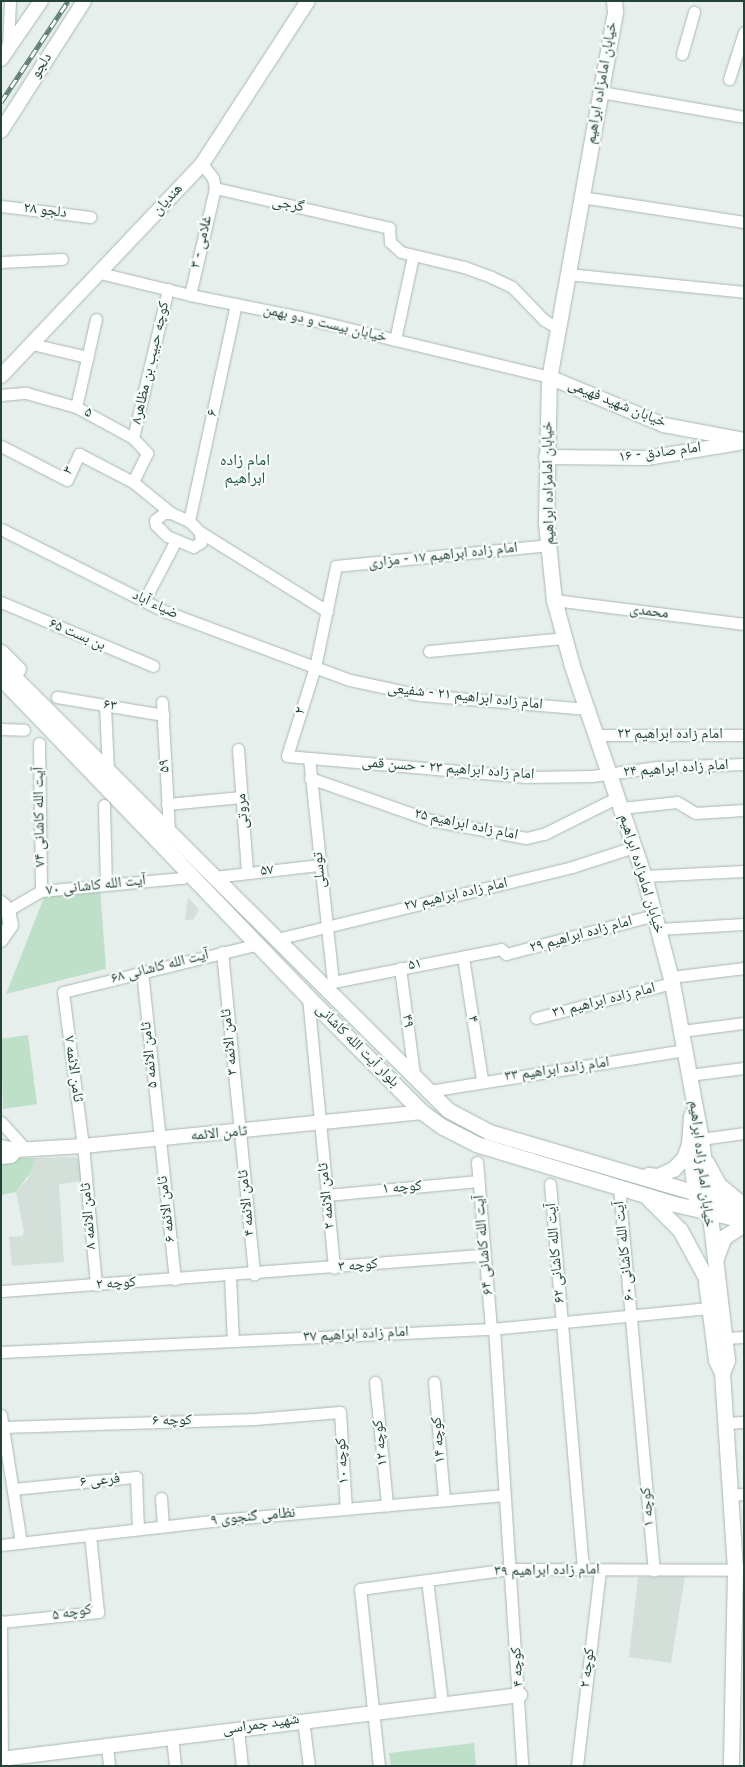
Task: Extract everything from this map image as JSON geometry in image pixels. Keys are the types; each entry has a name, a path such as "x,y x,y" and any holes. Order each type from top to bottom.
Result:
{"main road":[{"name":"خیابان امامزاده ابراهیم","path":"616,5 549,377 546,458 549,545 554,600 609,774 644,876 657,922 682,1031 690,1082"},
{"name":"بلوار آیت الله کاشانی","path":"1,652 48,700 61,733"},
{"path":"1,664 36,707"},
{"path":"1,678 36,707"},
{"name":"بلوار آیت الله کاشانی","path":"1,690 27,717 61,733 108,770 276,939 328,984 448,1110 477,1127 680,1187 707,1203 744,1220"},
{"name":"بلوار آیت الله کاشانی","path":"36,707 186,873 422,1112 476,1144 675,1204 707,1203 744,1206"},
{"name":"خیابان امام زاده ابراهیم","path":"690,1082 697,1143 707,1203 710,1271 709,1308 716,1360 722,1373 725,1423 737,1495 740,1570 735,1757"},
{"path":"643,1175 658,1176 673,1169 697,1143 707,1167 719,1185 744,1206"},
{"path":"675,1204 683,1197 680,1187"},
{"path":"642,1193 680,1230 710,1271"},
{"path":"710,1271 716,1251 724,1237 744,1224"},
{"name":"خیابان امام زاده ابراهیم","path":"710,1271 727,1360 722,1373"}],"street":[{"path":"5,54 10,1"},
{"path":"5,54 41,1"},
{"name":"دلجو","path":"1,132 84,1"},
{"name":"هندیان","path":"1,376 202,164 308,1"},
{"path":"682,54 694,12"},
{"path":"729,79 744,32"},
{"path":"600,92 744,117"},
{"path":"202,164 213,178 215,188"},
{"name":"گرجی","path":"215,188 389,228 390,242 401,252 413,256"},
{"name":"۳ - غلامی","path":"190,296 215,188"},
{"path":"581,198 744,222"},
{"name":"دلجو ۲۸","path":"1,206 90,217"},
{"path":"395,340 413,256 464,267 505,284 544,320 558,328"},
{"path":"1,262 62,259"},
{"name":"خیابان بیست و دو بهمن","path":"100,273 190,296 236,304 549,377"},
{"path":"568,274 744,292"},
{"name":"کوچه حبیب بن مظاهر۸","path":"134,438 168,289"},
{"name":"۶","path":"189,522 236,304"},
{"name":"۵","path":"96,319 76,407 134,438"},
{"path":"32,344 87,357"},
{"name":"خیابان شهید فهیمی","path":"549,377 664,425 744,441"},
{"path":"1,395 26,393 76,407"},
{"path":"134,438 147,453 133,482 170,513 189,522 200,532 327,611 315,667"},
{"name":"۱۶ - امام صادق","path":"546,458 647,458 744,441"},
{"name":"۳","path":"1,446 67,480 79,454 133,482"},
{"path":"170,513 160,515 156,525 176,540 198,546 202,538 200,532"},
{"name":"ضیاء آباد","path":"1,529 144,601 315,667"},
{"path":"144,601 176,540"},
{"name":"امام زاده ابراهیم ۱۷ - مزاری","path":"327,611 336,566 549,545"},
{"name":"محمدی","path":"554,600 744,624"},
{"name":"بن بست ۶۵","path":"1,602 153,666"},
{"path":"429,651 565,638"},
{"name":"امام زاده ابراهیم ۲۱ - شفیعی","path":"315,667 350,680 413,694 588,709"},
{"name":"۲","path":"288,756 315,667"},
{"name":"۶۳","path":"58,697 163,715"},
{"name":"۵۹","path":"162,702 169,830"},
{"path":"105,705 108,770"},
{"path":"1,729 24,730"},
{"name":"امام زاده ابراهیم ۲۲","path":"597,736 744,735"},
{"name":"آیت الله کاشانی ۷۴","path":"39,743 41,891"},
{"name":"مروتی","path":"238,749 247,873"},
{"name":"امام زاده ابراهیم ۲۳ - حسن قمی","path":"288,756 525,777 609,774"},
{"name":"توسلی","path":"309,758 320,865 328,984"},
{"name":"امام زاده ابراهیم ۲۴","path":"609,774 657,768 744,764"},
{"name":"امام زاده ابراهیم ۲۵","path":"310,778 430,820 526,838 544,834 620,803"},
{"path":"167,804 242,797"},
{"path":"620,803 677,802 695,813 744,810"},
{"path":"104,805 106,885"},
{"name":"امام زاده ابراهیم ۲۷","path":"276,939 572,866 634,847"},
{"name":"۵۷","path":"214,877 320,865"},
{"path":"644,876 744,871"},
{"name":"آیت الله کاشانی ۷۰","path":"5,907 41,891 182,878 186,873"},
{"path":"1,954 11,917 5,907"},
{"name":"امام زاده ابراهیم ۲۹","path":"506,954 657,922 744,924"},
{"name":"آیت الله کاشانی ۶۸","path":"63,992 142,971 258,944"},
{"name":"۵۱","path":"328,984 501,949 506,954"},
{"name":"ثامن الائمه ۳","path":"222,952 239,1132"},
{"name":"۴","path":"463,957 482,1080"},
{"name":"۴۹","path":"400,968 414,1075"},
{"name":"امام زاده ابراهیم ۳۱","path":"536,1018 671,980 744,968"},
{"name":"ثامن الائمه ۵","path":"142,971 158,1138"},
{"name":"ثامن الائمه ۷","path":"63,992 83,1146"},
{"name":"ثامن الائمه ۲","path":"308,997 334,1268"},
{"path":"682,1031 744,1023"},
{"name":"امام زاده ابراهیم ۳۳","path":"429,1091 482,1080 685,1050"},
{"path":"690,1082 744,1068"},
{"name":"ثامن الائمه","path":"21,1150 319,1125 422,1112"},
{"path":"1,1122 21,1150"},
{"name":"ثامن الائمه ۴","path":"239,1132 254,1274"},
{"path":"697,1143 744,1134"},
{"name":"ثامن الائمه ۶","path":"158,1138 175,1279"},
{"name":"ثامن الائمه ۸","path":"83,1146 96,1285"},
{"path":"1,1147 21,1150"},
{"path":"1,1157 11,1156 21,1150"},
{"name":"آیت الله کاشانی ۶۴","path":"477,1162 492,1328"},
{"name":"کوچه ۱","path":"326,1194 478,1181"},
{"name":"آیت الله کاشانی ۶۲","path":"550,1184 563,1321"},
{"name":"آیت الله کاشانی ۶۰","path":"619,1187 632,1315"},
{"name":"کوچه ۳","path":"230,1276 485,1255"},
{"path":"230,1276 233,1341"},
{"name":"کوچه ۲","path":"1,1291 230,1276"},
{"name":"امام زاده ابراهیم ۳۷","path":"1,1352 492,1328 709,1308"},
{"name":"کوچه ۱","path":"632,1315 654,1570"},
{"path":"563,1321 583,1569"},
{"path":"492,1328 510,1569"},
{"path":"724,1338 744,1337"},
{"name":"کوچه ۱۲","path":"375,1382 387,1504"},
{"name":"کوچه ۱۴","path":"434,1382 444,1498"},
{"name":"کوچه ۶","path":"3,1427 255,1419 340,1412"},
{"name":"کوچه ۱۰","path":"340,1412 346,1509"},
{"path":"1,1415 21,1542"},
{"path":"725,1423 744,1422"},
{"name":"فرعی ۶","path":"13,1489 136,1477 138,1528"},
{"name":"نظامی گنجوی ۹","path":"1,1545 138,1528 444,1498 505,1495"},
{"path":"161,1498 163,1526"},
{"name":"کوچه ۵","path":"1,1621 98,1612 90,1534"},
{"name":"امام زاده ابراهیم ۳۹","path":"372,1711 360,1590 510,1569 740,1570"},
{"name":"کوچه ۴","path":"510,1569 520,1695 522,1766"},
{"name":"کوچه ۲","path":"577,1766 600,1570"},
{"path":"427,1580 442,1703"},
{"path":"1,1621 2,1766"},
{"name":"شهید جمراسی","path":"1,1759 372,1711 520,1695"},
{"path":"372,1711 379,1766"},
{"path":"303,1720 309,1766"},
{"path":"238,1729 242,1766"},
{"path":"172,1736 175,1766"},
{"path":"107,1746 109,1766"}],"shaded area":[{"path":"188,897 199,910 193,920 185,920"},
{"path":"76,1157 81,1161 82,1181 59,1184 64,1262 12,1266 9,1237 22,1236 24,1232 16,1192 28,1179 35,1158"},
{"path":"685,1576 671,1663 629,1657 638,1577"}],"green space":[{"path":"100,888 106,969 6,994 45,895"},
{"path":"28,1035 37,1104 3,1109 1,1039"},
{"path":"17,1158 35,1158 31,1172 16,1192 1,1195 1,1162"},
{"path":"474,1743 476,1766 391,1766 389,1753"}],"railway":[{"path":"1,102 68,1"}],"district":[{"name":"امام زاده ابراهیم","path":"245,470"}]}
